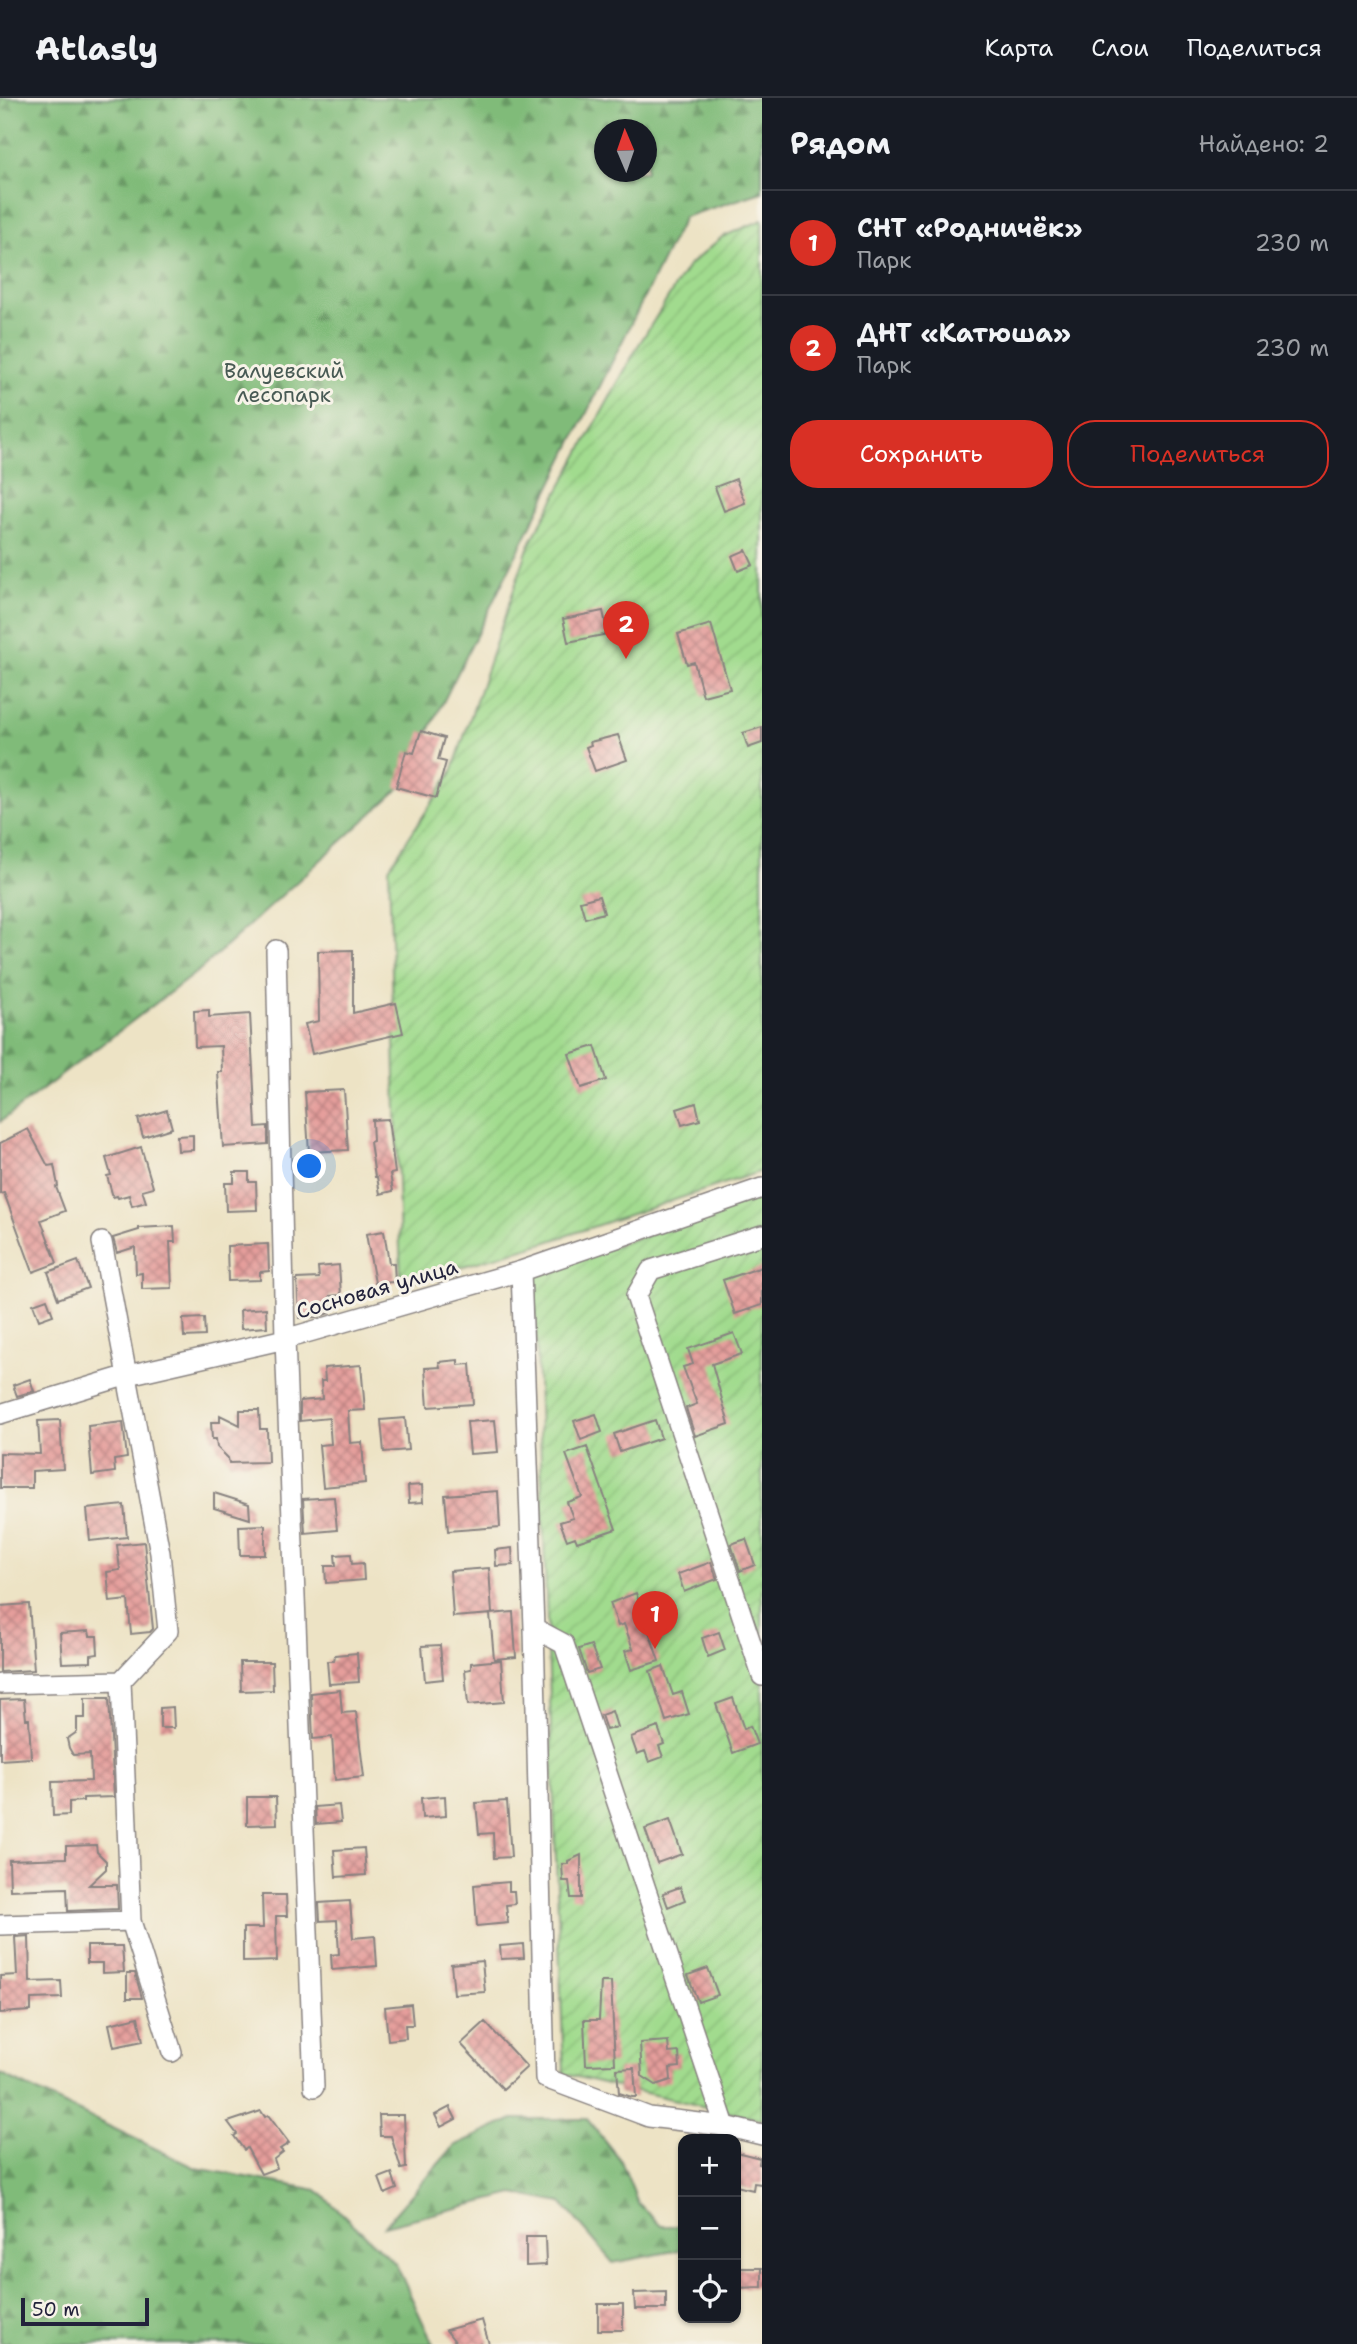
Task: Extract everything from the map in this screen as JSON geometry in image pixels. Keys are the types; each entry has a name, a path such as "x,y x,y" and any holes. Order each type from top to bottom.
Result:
{"street":[{"path":"276,950 285,1339 314,2087"},
{"name":"Сосновая улица","path":"0,1414 128,1375 285,1339 521,1271 762,1188"},
{"path":"762,1235 650,1270 636,1296 762,1676"},
{"path":"0,1684 121,1681 168,1631 160,1553 102,1242"},
{"path":"521,1271 534,1628 545,2078 649,2117 725,2126 762,2135"},
{"path":"534,1628 564,1644 725,2126"},
{"path":"121,1681 131,1921 172,2052"},
{"path":"0,1925 131,1921"}],"green space":[{"name":"Валуевский лесопарк","path":"0,98 762,98 762,192 684,217 401,787 202,968 0,1122"},
{"path":"762,220 762,1171 544,1243 401,1284 389,868 452,772 529,545 638,346 688,266 722,237"},
{"path":"762,1196 762,2120 564,2074 534,1273"},
{"path":"0,2074 196,2168 317,2190 396,2264 433,2344 0,2344"},
{"path":"513,2119 587,2119 621,2161 638,2203 661,2226 678,2226 678,2250 613,2263 562,2203 514,2194 384,2226 454,2146"}],"building":[{"path":"736,479 745,503 724,511 715,487"},
{"path":"746,550 753,565 738,571 732,556"},
{"path":"603,611 608,634 568,642 563,619"},
{"path":"711,624 730,689 703,696 694,662 687,664 678,634"},
{"path":"762,727 762,743 748,748 743,733"},
{"path":"421,731 444,738 438,760 446,762 436,798 396,787 406,751 414,753"},
{"path":"618,735 627,760 595,771 586,747 591,745 590,742"},
{"path":"599,896 604,913 585,918 580,901"},
{"path":"353,950 353,1013 396,1003 403,1033 312,1054 305,1024 319,1021 318,951"},
{"path":"209,1010 209,1017 250,1014 256,1127 268,1126 268,1144 223,1147 218,1072 222,1072 221,1046 195,1047 194,1011"},
{"path":"595,1046 606,1080 581,1088 569,1054"},
{"path":"344,1090 348,1150 309,1152 305,1092"},
{"path":"696,1103 700,1120 682,1125 677,1109"},
{"path":"167,1110 172,1128 143,1137 138,1119"},
{"path":"388,1119 395,1173 390,1174 393,1191 380,1194 370,1142 373,1141 372,1120"},
{"path":"28,1129 48,1166 54,1165 56,1187 65,1211 41,1220 57,1263 33,1272 4,1193 0,1194 0,1143"},
{"path":"193,1135 193,1150 178,1151 177,1136"},
{"path":"141,1147 153,1187 142,1190 146,1202 132,1206 129,1195 113,1197 107,1176 111,1175 106,1158"},
{"path":"234,1172 249,1172 249,1182 256,1182 257,1210 226,1211 225,1183 234,1183"},
{"path":"174,1226 175,1242 170,1242 172,1288 142,1289 142,1273 136,1274 135,1247 117,1253 113,1238 139,1228"},
{"path":"384,1231 389,1263 394,1263 395,1282 375,1283 366,1234"},
{"path":"268,1244 269,1271 260,1272 260,1280 228,1281 227,1246"},
{"path":"78,1261 88,1288 58,1299 48,1272"},
{"path":"339,1265 341,1295 330,1296 330,1313 299,1318 297,1279 319,1278 318,1267"},
{"path":"762,1267 762,1305 735,1314 723,1280"},
{"path":"47,1299 53,1315 39,1320 33,1304"},
{"path":"266,1308 267,1327 241,1329 240,1310"},
{"path":"204,1318 205,1336 184,1337 183,1319"},
{"path":"734,1333 742,1354 712,1364 729,1424 695,1436 686,1408 697,1404 683,1367 693,1364 688,1349"},
{"path":"458,1360 458,1365 470,1364 473,1404 428,1407 425,1368 440,1367 439,1362"},
{"path":"361,1365 365,1410 348,1411 350,1443 362,1442 365,1483 323,1487 319,1445 331,1444 329,1418 300,1421 300,1401 322,1399 321,1381 325,1381 324,1368"},
{"path":"30,1379 34,1391 17,1396 13,1385"},
{"path":"240,1410 259,1410 260,1429 267,1429 268,1462 229,1463 228,1458 217,1447 216,1439 212,1439 211,1422 220,1422 220,1415 240,1425"},
{"path":"596,1414 602,1432 581,1440 574,1421"},
{"path":"405,1418 408,1450 384,1452 381,1420"},
{"path":"60,1420 63,1469 32,1471 32,1488 0,1488 0,1453 40,1454 38,1421"},
{"path":"495,1420 498,1452 470,1454 467,1422"},
{"path":"655,1420 661,1438 620,1452 614,1434"},
{"path":"123,1422 127,1458 114,1460 115,1472 92,1475 88,1426"},
{"path":"587,1447 616,1529 577,1542 575,1537 567,1540 560,1522 573,1518 567,1502 582,1497 566,1454"},
{"path":"422,1485 423,1502 409,1503 408,1486"},
{"path":"498,1491 500,1527 448,1531 445,1495"},
{"path":"214,1493 249,1504 250,1519 214,1508"},
{"path":"334,1497 337,1530 305,1533 303,1499"},
{"path":"124,1505 127,1537 90,1541 87,1509"},
{"path":"265,1525 265,1555 240,1555 239,1526"},
{"path":"746,1539 755,1565 740,1571 731,1544"},
{"path":"144,1542 153,1629 150,1632 131,1634 128,1600 110,1602 107,1572 120,1570 117,1545"},
{"path":"512,1548 513,1565 496,1566 495,1550"},
{"path":"351,1554 352,1564 363,1563 364,1580 326,1583 325,1566 336,1566 335,1555"},
{"path":"711,1562 717,1579 684,1592 678,1574"},
{"path":"489,1568 492,1614 453,1617 450,1571"},
{"path":"636,1593 659,1661 631,1670 625,1651 633,1649 624,1624 618,1626 610,1603"},
{"path":"29,1604 34,1670 0,1672 0,1606"},
{"path":"513,1612 516,1657 494,1659 490,1614"},
{"path":"89,1631 90,1636 97,1636 98,1654 91,1655 91,1662 62,1663 60,1633"},
{"path":"719,1632 725,1650 708,1657 702,1638"},
{"path":"440,1645 443,1679 425,1681 422,1646"},
{"path":"591,1645 600,1669 587,1673 579,1649"},
{"path":"357,1653 359,1682 329,1684 327,1661 334,1661 335,1655"},
{"path":"501,1660 504,1702 468,1705 465,1670 471,1669 471,1663"},
{"path":"240,1662 272,1662 273,1690 241,1691"},
{"path":"663,1666 673,1695 682,1692 689,1714 666,1721 650,1671"},
{"path":"340,1690 342,1713 356,1712 364,1777 335,1780 332,1737 313,1739 311,1693"},
{"path":"85,1698 109,1698 114,1797 83,1798 83,1801 69,1802 69,1815 53,1816 52,1782 91,1781 90,1754 73,1755 67,1739 77,1732 77,1718 85,1718"},
{"path":"733,1698 744,1729 750,1726 757,1744 733,1753 716,1704"},
{"path":"24,1699 26,1719 29,1719 31,1758 0,1760 0,1700"},
{"path":"173,1707 174,1728 160,1728 160,1708"},
{"path":"612,1711 617,1727 606,1730 601,1715"},
{"path":"658,1727 664,1744 659,1746 663,1757 649,1762 645,1751 637,1754 631,1737"},
{"path":"445,1796 446,1816 422,1818 421,1798"},
{"path":"247,1797 276,1797 277,1824 247,1825"},
{"path":"507,1801 511,1857 494,1858 493,1833 479,1834 476,1803"},
{"path":"339,1805 341,1822 316,1824 315,1807"},
{"path":"670,1820 682,1854 657,1863 645,1829"},
{"path":"96,1845 97,1852 106,1861 106,1869 89,1885 117,1885 118,1909 68,1911 67,1888 10,1890 9,1860 66,1858 66,1846"},
{"path":"364,1848 366,1875 336,1877 334,1850"},
{"path":"581,1855 581,1898 571,1898 569,1881 563,1881 562,1864 568,1864 568,1861"},
{"path":"509,1882 509,1891 514,1891 515,1904 506,1905 508,1923 477,1926 474,1885"},
{"path":"680,1887 685,1900 668,1907 663,1893"},
{"path":"262,1895 286,1895 287,1916 276,1916 277,1961 243,1962 243,1928 263,1928"},
{"path":"350,1901 353,1938 375,1936 377,1966 332,1970 331,1955 339,1954 337,1920 320,1921 319,1903"},
{"path":"29,1936 30,1982 61,1981 62,1998 31,1999 31,2011 0,2013 0,1976 17,1975 15,1937"},
{"path":"523,1944 524,1958 501,1959 500,1946"},
{"path":"87,1946 122,1946 124,1972 102,1973 102,1963 87,1963"},
{"path":"482,1961 485,1992 454,1994 451,1964"},
{"path":"708,1968 718,1995 698,2002 688,1975"},
{"path":"127,1973 135,1973 142,1998 127,1998"},
{"path":"601,1982 611,1982 615,2064 586,2065 584,2020 599,2020"},
{"path":"411,2004 413,2025 405,2025 406,2038 388,2040 385,2007"},
{"path":"138,2017 143,2041 114,2047 109,2024"},
{"path":"485,2022 527,2067 503,2089 461,2044"},
{"path":"668,2041 669,2053 679,2052 680,2067 670,2068 671,2080 656,2085 642,2076 640,2043"},
{"path":"634,2068 636,2097 619,2093 617,2069"},
{"path":"450,2107 456,2119 441,2127 435,2115"},
{"path":"261,2111 265,2117 268,2115 289,2143 280,2149 283,2152 274,2159 277,2168 261,2174 247,2148 244,2150 234,2136 237,2134 228,2122"},
{"path":"379,2115 404,2115 406,2168 401,2169 391,2136 380,2136"},
{"path":"741,2153 760,2158 762,2184 754,2183 753,2190 741,2187"},
{"path":"392,2173 397,2189 385,2194 379,2178"},
{"path":"526,2237 545,2237 546,2265 526,2266"},
{"path":"741,2268 762,2268 762,2287 741,2288"},
{"path":"666,2292 666,2309 635,2309 634,2293"},
{"path":"598,2304 623,2304 623,2330 598,2330"},
{"path":"482,2320 489,2344 457,2344 446,2330"}],"place":[{"name":"ДНТ «Катюша»","path":"626,659"},
{"name":"СНТ «Родничёк»","path":"655,1649"}]}
